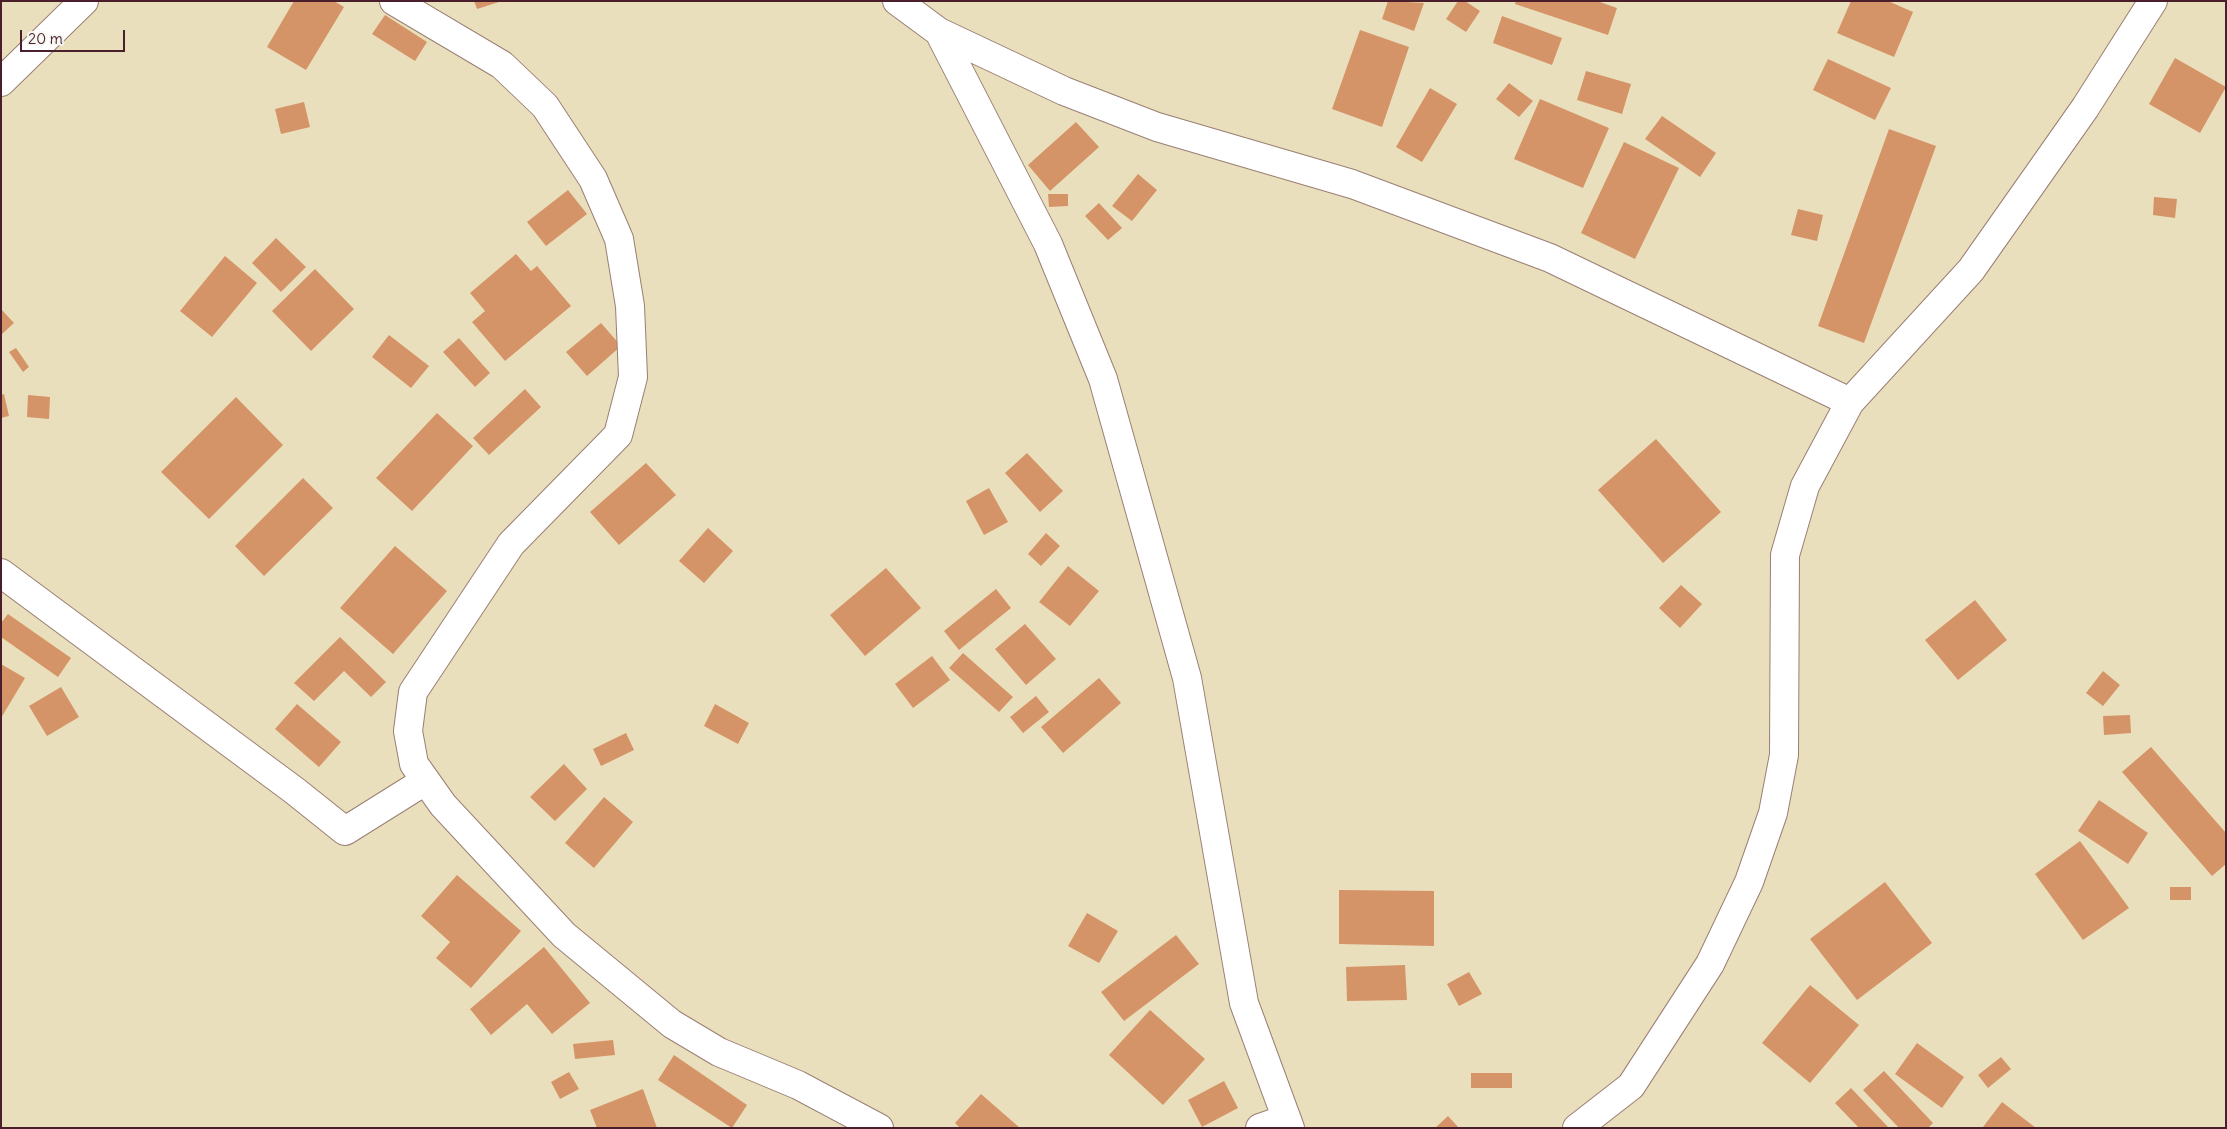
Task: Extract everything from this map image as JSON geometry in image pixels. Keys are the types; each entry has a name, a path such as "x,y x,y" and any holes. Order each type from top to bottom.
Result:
{"street":[{"path":"1,82 84,1"},
{"path":"394,1 502,65 545,106 593,179 619,238 630,306 633,376 618,435 511,544 413,692 408,731 414,764 443,805 564,935 672,1024 719,1052 798,1085 879,1128"},
{"path":"897,1 939,32 1064,91 1157,127 1352,184 1550,258 1850,402"},
{"path":"1577,1128 1631,1086 1710,964 1749,882 1773,813 1784,755 1785,555 1805,486 1850,402 1971,270 2085,108 2153,1"},
{"path":"939,32 1048,244 1103,379 1187,678 1244,1003 1288,1123 1260,1128"},
{"path":"1,574 295,791 345,831 425,780"}],"building":[{"path":"294,1 334,1 344,7 306,70 267,47"},
{"path":"474,1 499,1 499,2 477,9"},
{"path":"1388,1 1424,3 1414,31 1382,19"},
{"path":"1458,1 1465,1 1480,11 1466,32 1446,19"},
{"path":"1516,1 1597,1 1617,8 1608,35 1515,4"},
{"path":"1851,1 1888,1 1913,12 1894,57 1837,33"},
{"path":"385,15 427,42 415,61 372,34"},
{"path":"1502,16 1562,38 1552,65 1493,43"},
{"path":"1360,30 1409,47 1382,127 1332,109"},
{"path":"2175,58 2226,87 2200,133 2149,104"},
{"path":"1828,59 1891,88 1875,120 1813,90"},
{"path":"1586,71 1631,84 1622,114 1577,100"},
{"path":"1509,83 1533,101 1519,117 1496,99"},
{"path":"1430,88 1457,104 1422,162 1396,147"},
{"path":"1540,99 1609,128 1583,188 1514,159"},
{"path":"304,102 310,127 281,134 275,109"},
{"path":"1662,116 1716,153 1700,177 1645,139"},
{"path":"1076,122 1099,147 1050,191 1028,165"},
{"path":"1889,129 1936,146 1864,343 1818,326"},
{"path":"1624,142 1679,168 1635,259 1581,233"},
{"path":"1138,174 1157,190 1132,221 1112,206"},
{"path":"568,190 587,214 546,246 527,222"},
{"path":"1048,194 1068,194 1068,206 1049,207"},
{"path":"2154,197 2177,199 2175,218 2153,215"},
{"path":"1099,203 1122,228 1108,240 1085,216"},
{"path":"1798,209 1823,215 1817,241 1791,235"},
{"path":"276,238 306,267 281,292 252,263"},
{"path":"516,254 531,271 537,266 571,306 505,361 472,322 485,311 470,293"},
{"path":"225,256 257,283 212,337 180,311"},
{"path":"315,269 354,309 311,351 272,311"},
{"path":"1,309 14,323 1,335"},
{"path":"601,323 621,346 587,376 566,352"},
{"path":"389,335 429,366 411,388 372,357"},
{"path":"459,338 490,373 475,387 443,352"},
{"path":"16,348 29,367 23,372 9,352"},
{"path":"525,389 541,407 489,455 473,438"},
{"path":"4,394 9,416 1,418 1,395"},
{"path":"28,395 50,397 49,419 27,417"},
{"path":"236,397 283,445 209,519 161,472"},
{"path":"437,413 473,446 412,511 376,478"},
{"path":"1656,439 1721,512 1663,563 1598,490"},
{"path":"1027,453 1063,491 1040,512 1005,473"},
{"path":"646,463 676,495 619,545 590,512"},
{"path":"303,478 333,508 264,576 235,546"},
{"path":"989,488 1008,522 984,535 966,501"},
{"path":"708,528 733,551 704,583 679,561"},
{"path":"1046,533 1060,546 1041,566 1028,554"},
{"path":"395,546 447,591 393,654 340,608"},
{"path":"1068,566 1099,591 1070,626 1039,602"},
{"path":"886,568 921,608 865,656 830,615"},
{"path":"1681,585 1702,604 1680,628 1659,608"},
{"path":"996,589 1011,608 959,650 944,631"},
{"path":"1975,600 2007,640 1958,680 1925,640"},
{"path":"8,614 71,658 58,677 1,637 1,623"},
{"path":"1025,624 1056,659 1026,685 995,649"},
{"path":"340,637 386,682 371,697 344,671 314,701 294,683"},
{"path":"963,653 1013,697 999,712 949,668"},
{"path":"932,656 950,680 913,708 895,684"},
{"path":"1,664 25,678 1,718"},
{"path":"2103,671 2120,685 2103,706 2086,693"},
{"path":"1099,678 1121,703 1063,753 1041,727"},
{"path":"61,687 79,717 47,736 29,706"},
{"path":"1036,696 1049,712 1023,733 1010,717"},
{"path":"297,704 341,742 319,767 275,729"},
{"path":"715,704 749,723 738,744 704,726"},
{"path":"2130,715 2131,733 2104,735 2103,716"},
{"path":"626,733 634,750 601,766 593,749"},
{"path":"2151,747 2226,833 2226,864 2212,876 2122,772"},
{"path":"564,764 587,789 555,821 530,797"},
{"path":"604,797 633,822 594,868 565,843"},
{"path":"2099,800 2148,833 2128,864 2078,831"},
{"path":"2080,841 2129,908 2083,940 2035,874"},
{"path":"457,875 521,931 471,988 436,958 450,942 421,916"},
{"path":"1885,882 1932,943 1857,1000 1810,939"},
{"path":"2170,887 2191,887 2191,900 2170,900"},
{"path":"1339,890 1434,891 1434,946 1339,944"},
{"path":"1087,913 1118,931 1099,963 1068,946"},
{"path":"1176,935 1199,964 1124,1021 1101,992"},
{"path":"544,947 590,1003 552,1034 527,1004 491,1035 470,1009"},
{"path":"1405,965 1407,1000 1347,1001 1346,967"},
{"path":"1469,972 1482,994 1459,1006 1447,984"},
{"path":"1810,985 1859,1025 1810,1083 1762,1043"},
{"path":"1150,1010 1205,1059 1163,1105 1109,1055"},
{"path":"613,1040 615,1055 575,1059 573,1044"},
{"path":"1917,1043 1964,1077 1942,1108 1895,1074"},
{"path":"674,1055 747,1105 732,1128 658,1080"},
{"path":"2001,1057 2011,1069 1988,1088 1978,1075"},
{"path":"1884,1071 1933,1123 1928,1128 1899,1128 1863,1090"},
{"path":"569,1072 579,1089 560,1099 551,1082"},
{"path":"1471,1073 1512,1073 1512,1088 1471,1088"},
{"path":"1224,1081 1238,1108 1202,1127 1188,1100"},
{"path":"1851,1088 1889,1128 1859,1128 1835,1103"},
{"path":"643,1089 657,1128 597,1128 590,1110"},
{"path":"981,1094 1020,1128 960,1128 955,1123"},
{"path":"2002,1102 2036,1128 1983,1127"},
{"path":"1448,1116 1459,1128 1435,1128"}]}
